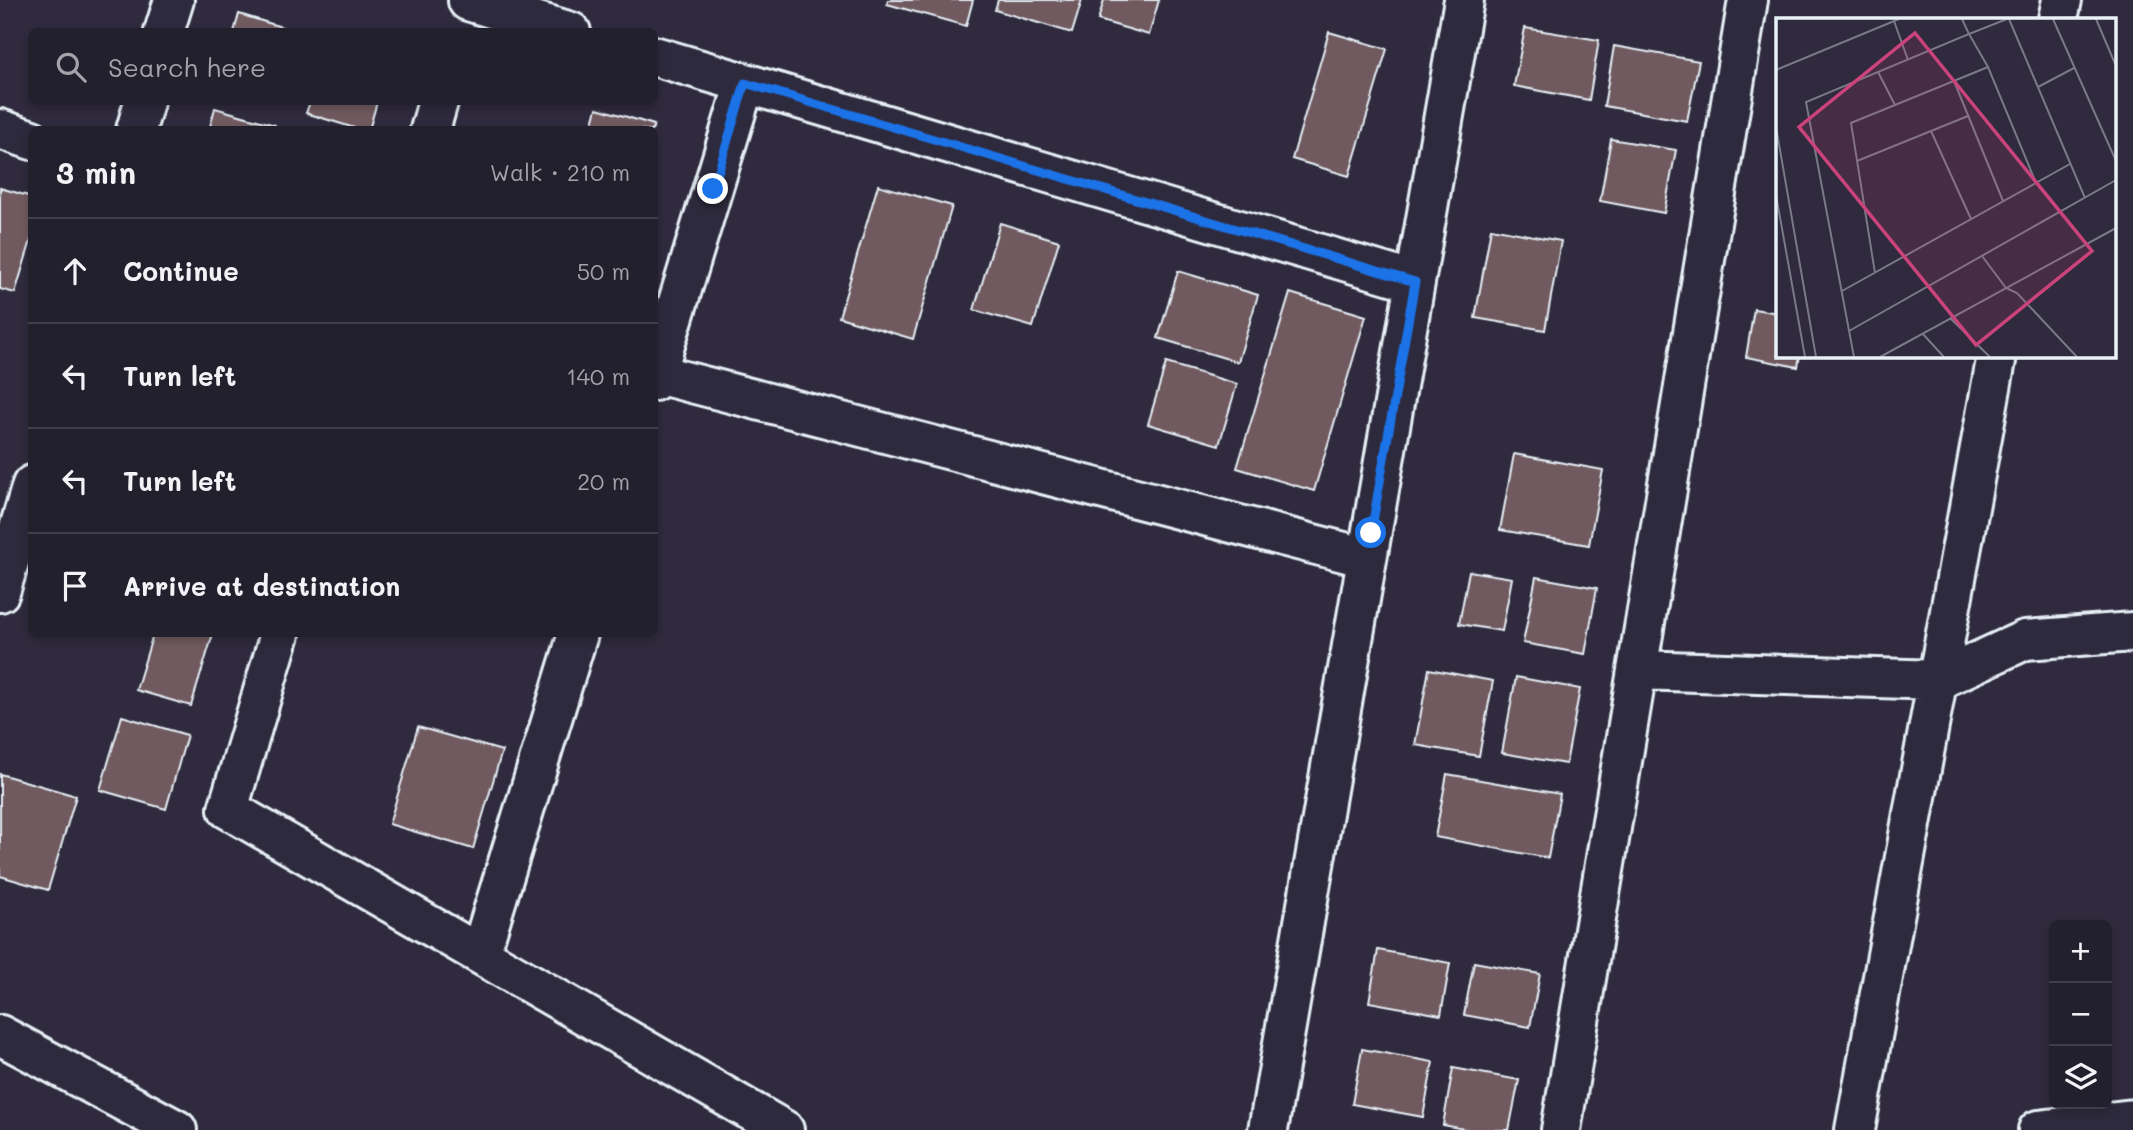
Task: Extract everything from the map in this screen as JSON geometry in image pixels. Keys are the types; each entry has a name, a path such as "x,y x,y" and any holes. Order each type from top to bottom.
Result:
{"street":[{"path":"165,28 174,0"},
{"path":"1268,1130 1463,0"},
{"path":"1561,1130 1748,0"},
{"path":"2058,18 2062,0"},
{"path":"465,11 551,28"},
{"path":"658,57 1415,282"},
{"path":"658,371 745,83"},
{"path":"137,126 143,105"},
{"path":"431,126 437,105"},
{"path":"0,129 28,139"},
{"path":"1855,1130 1997,357"},
{"path":"658,379 1367,558"},
{"path":"0,592 28,498"},
{"path":"1637,670 1938,680 2025,640 2133,632"},
{"path":"279,637 228,809 784,1130"},
{"path":"480,954 577,637"},
{"path":"0,1035 177,1130"},
{"path":"2038,1130 2133,1119"}],"building":[{"path":"888,0 973,0 966,26 887,4"},
{"path":"998,0 1082,0 1072,33 995,10"},
{"path":"1104,0 1159,0 1149,35 1098,20"},
{"path":"239,14 285,28 235,28"},
{"path":"1525,28 1599,40 1589,100 1514,86"},
{"path":"1329,32 1387,49 1349,176 1292,159"},
{"path":"1614,46 1699,61 1687,121 1604,106"},
{"path":"309,105 376,105 370,126 348,126 306,113"},
{"path":"215,108 275,125 275,126 210,126"},
{"path":"597,108 654,125 654,126 592,126"},
{"path":"1611,139 1676,150 1664,213 1600,201"},
{"path":"878,185 952,206 913,339 839,317"},
{"path":"0,188 28,196 28,250 15,293 0,289"},
{"path":"1000,223 1059,241 1033,327 974,310"},
{"path":"1491,228 1561,241 1545,330 1475,318"},
{"path":"1178,271 1258,295 1238,362 1158,338"},
{"path":"1290,293 1366,316 1314,491 1237,468"},
{"path":"1754,309 1776,313 1776,357 1800,357 1798,367 1746,357"},
{"path":"1166,363 1237,384 1219,445 1148,424"},
{"path":"1514,454 1603,470 1589,545 1500,530"},
{"path":"1469,571 1512,578 1502,631 1459,624"},
{"path":"1536,577 1597,588 1585,654 1523,643"},
{"path":"152,637 212,637 191,706 136,690"},
{"path":"1429,669 1493,681 1479,756 1415,745"},
{"path":"1516,677 1580,689 1566,764 1502,753"},
{"path":"122,716 187,735 166,809 100,790"},
{"path":"418,727 502,751 473,849 389,824"},
{"path":"0,774 76,796 48,890 0,876"},
{"path":"1447,774 1560,794 1548,858 1435,837"},
{"path":"1378,950 1450,963 1441,1015 1369,1002"},
{"path":"1474,962 1540,974 1530,1027 1464,1015"},
{"path":"1362,1049 1433,1062 1423,1117 1352,1104"},
{"path":"1453,1068 1519,1080 1509,1130 1469,1130 1443,1125"}],"route":[{"path":"713,189 745,83 1415,282 1371,533"}]}
